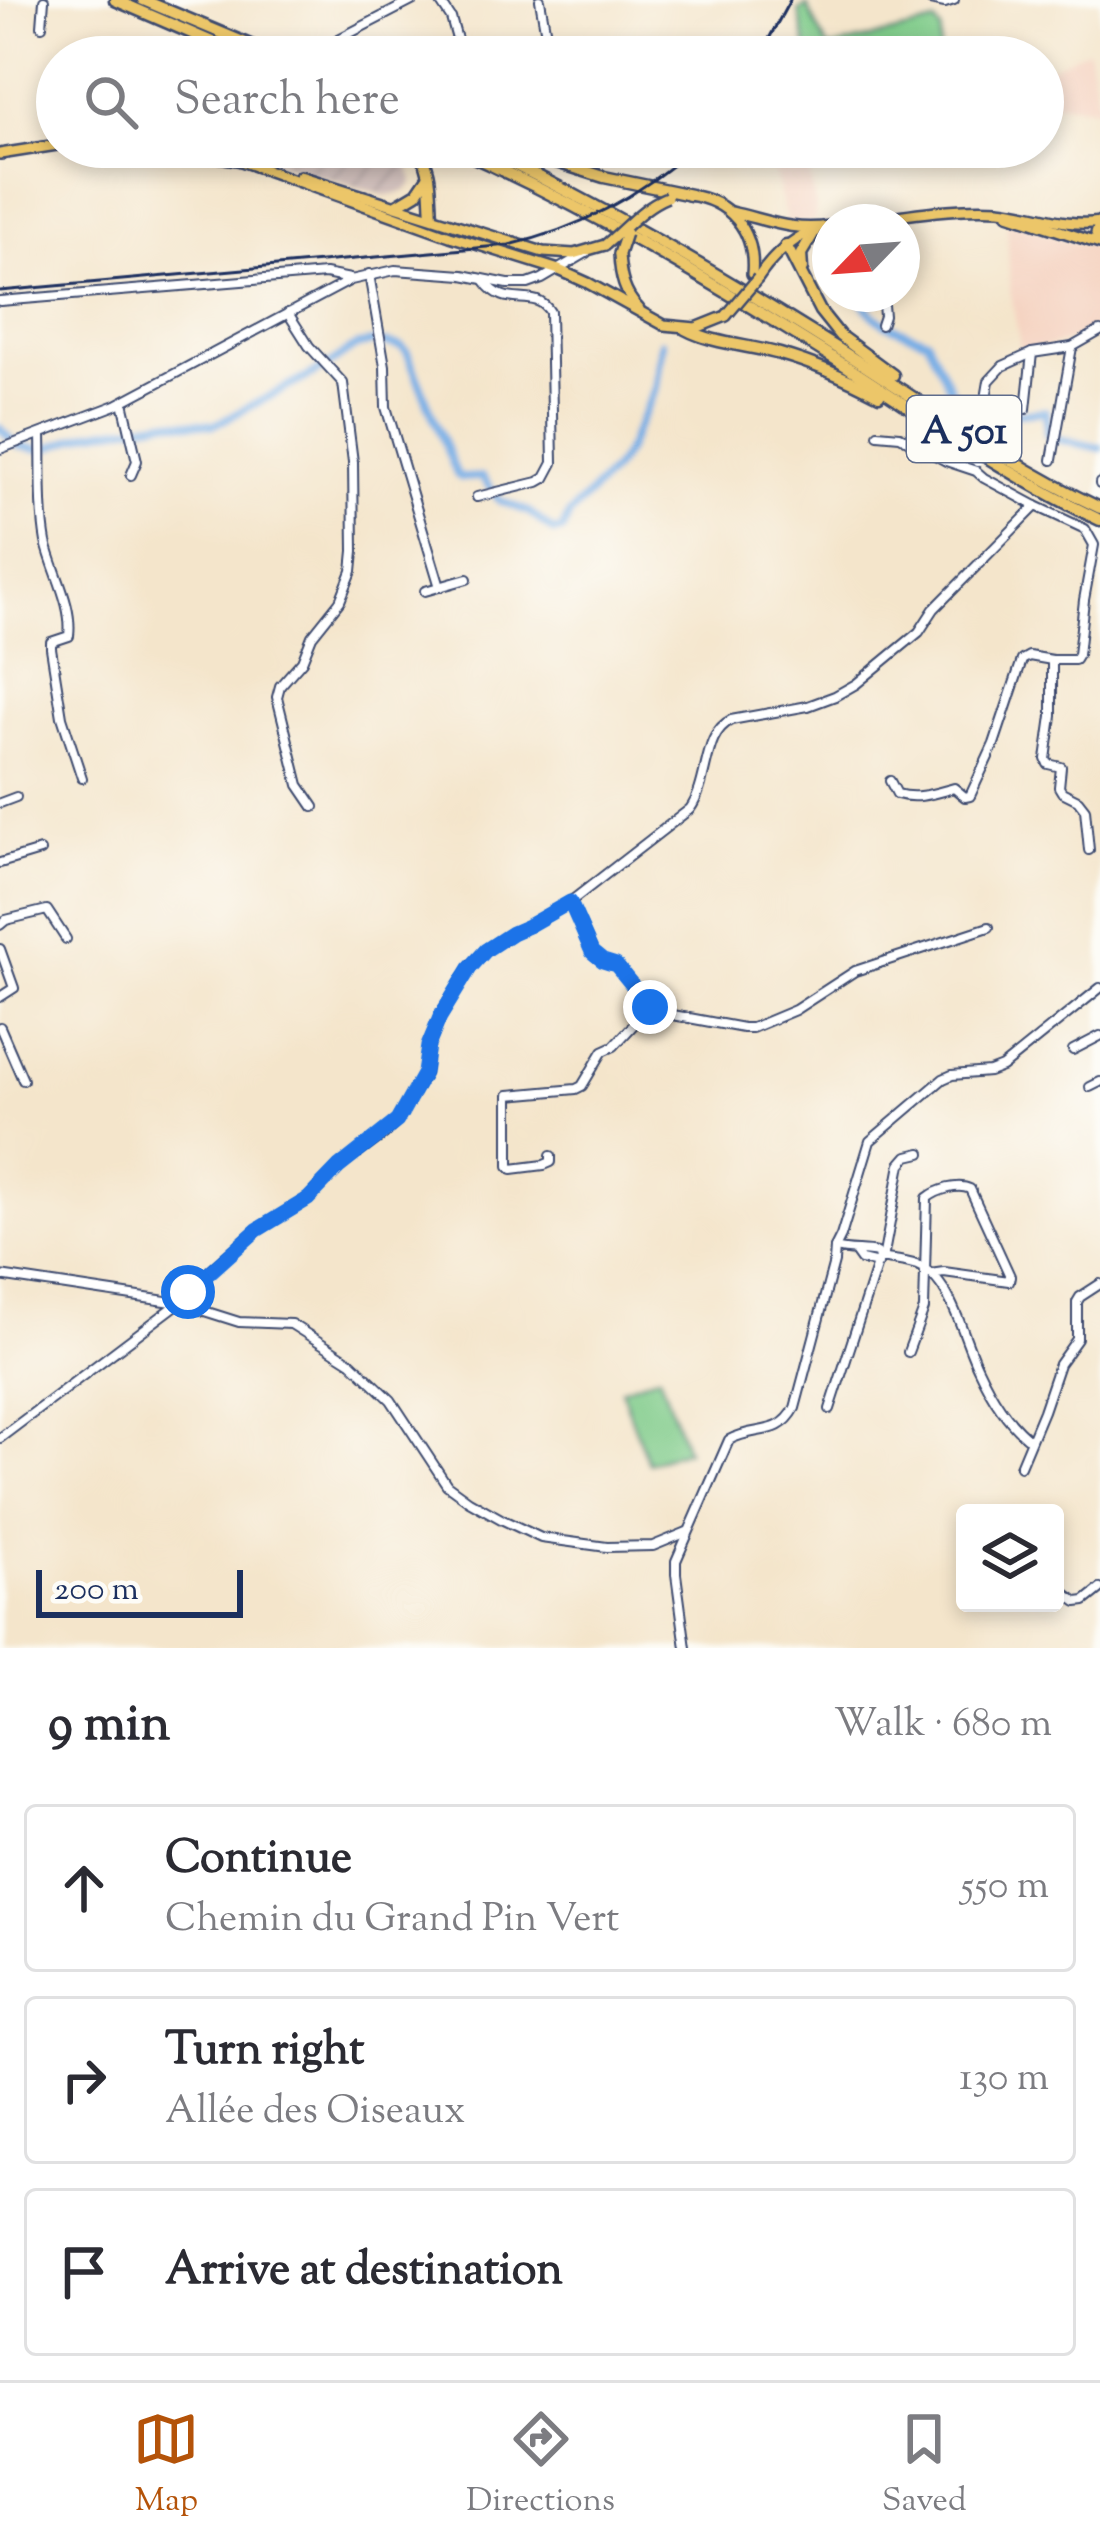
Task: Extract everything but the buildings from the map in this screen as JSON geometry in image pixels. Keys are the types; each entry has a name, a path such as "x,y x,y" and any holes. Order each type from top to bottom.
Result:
{"highway":[{"path":"115,0 199,36"},
{"path":"143,0 228,36"},
{"path":"427,168 432,216"},
{"name":"A 501","path":"500,168 584,205"},
{"name":"A 501","path":"516,168 701,264 993,447 1100,508"},
{"path":"581,168 691,195"},
{"path":"397,205 417,194 429,174"},
{"name":"A 501","path":"606,216 1036,487 1100,520"},
{"path":"805,284 802,254 812,236"},
{"path":"786,245 820,311 840,336 993,447"},
{"path":"685,329 828,369 951,434"}],"main road":[{"path":"0,154 36,148"},
{"path":"265,168 559,270 664,325 685,329 726,316 755,276 786,245 812,231"},
{"path":"270,168 561,254 605,245 665,192"},
{"path":"691,195 766,224 812,229"},
{"path":"992,209 1100,243"},
{"path":"920,216 992,209 1072,224 1100,223 1096,233 1100,243"},
{"path":"731,212 750,242 755,276"},
{"path":"432,216 436,224 473,241"},
{"path":"766,224 786,245"},
{"path":"628,228 620,272 624,288 645,315"}],"street":[{"path":"42,26 44,0"},
{"path":"344,36 414,0"},
{"path":"439,0 456,36"},
{"path":"540,0 544,36"},
{"path":"930,0 954,0"},
{"path":"0,449 123,402 351,280 395,270 527,284 588,252"},
{"path":"514,284 525,273 515,255"},
{"path":"372,290 381,272"},
{"path":"0,302 332,274 351,280"},
{"path":"369,274 385,366 386,407 440,587"},
{"path":"314,276 332,288"},
{"path":"477,497 538,482 553,463 551,319 538,299 504,298 484,280"},
{"path":"288,312 309,346 343,383 353,462 352,571 334,610 312,636 302,661 280,686 277,697 298,785 314,807"},
{"path":"882,312 882,322"},
{"path":"890,781 897,794 905,797 954,788 970,796 994,745 1022,660 1029,656 1077,658 1094,545 1085,529 984,478 977,467 994,373 1010,361 1072,347 1100,332"},
{"path":"1052,460 1072,347"},
{"path":"1026,409 1032,353"},
{"path":"123,402 137,460 131,476"},
{"path":"878,434 900,436 946,461 977,467"},
{"path":"41,435 46,539 70,630 69,636 51,642 51,648 62,717 82,778"},
{"path":"0,1438 179,1303 257,1230 308,1199 339,1167 397,1121 424,1073 440,1017 470,968 486,950 570,902 690,809 706,772 712,738 722,724 808,706 856,684 919,632 934,609 1036,506"},
{"path":"425,591 467,579"},
{"path":"1052,660 1046,760 1061,767 1062,792 1085,809 1089,850"},
{"path":"0,803 16,797"},
{"path":"0,863 40,851"},
{"path":"570,902 592,952 616,965 650,1007 752,1028 808,1003 855,971 989,927"},
{"path":"0,925 47,910 66,939"},
{"path":"0,949 14,988 0,998"},
{"path":"686,1648 676,1561 729,1440 773,1429 790,1418 870,1141 943,1079 989,1072 1008,1063 1100,988"},
{"path":"551,1156 544,1166 509,1166 509,1095 582,1086 603,1051 614,1046 650,1007"},
{"path":"0,1027 23,1080"},
{"path":"1073,1050 1100,1036"},
{"path":"830,1408 879,1258 901,1164 920,1153"},
{"path":"908,1352 924,1309 927,1198 966,1187 1009,1281 927,1272"},
{"path":"838,1249 856,1253 861,1260 879,1258 917,1265 927,1272 946,1293 979,1372 1011,1424 1026,1437"},
{"path":"0,1276 179,1303 239,1322 291,1324 351,1362 391,1400 447,1485 542,1538 607,1547 653,1546 688,1531"},
{"path":"1020,1466 1059,1364 1077,1339 1077,1302 1100,1284"},
{"path":"1064,1593 1077,1602 1100,1589"}],"shaded area":[{"path":"1088,49 1099,109 1064,104 1064,61"},
{"path":"295,168 410,168 413,182 406,191 387,196"},
{"path":"773,168 808,168 815,204 812,222 787,224"},
{"path":"1010,220 1068,242 1100,248 1100,325 1065,342 1021,352 1010,289"}],"green space":[{"path":"807,6 822,36 804,36 799,11"},
{"path":"935,23 941,36 882,36"},
{"path":"659,1375 686,1450 648,1463 621,1389"}],"waterway":[{"path":"871,312 879,320 927,340 955,398 976,414"},
{"path":"330,364 356,346 373,342"},
{"path":"384,343 407,352 457,475 482,477 500,501 529,512 554,532 562,530 569,515 626,451 656,388 662,342"},
{"path":"133,426 165,421 214,425 325,368"},
{"path":"992,415 1046,411 1047,434 1053,438"},
{"path":"45,449 90,433 126,427"},
{"path":"0,428 12,440"},
{"path":"1058,439 1100,448"},
{"path":"18,446 38,449"}],"tram line":[{"path":"770,36 790,0"},
{"path":"0,291 509,245 560,230 608,208 668,168"}],"route":[{"path":"188,1292 257,1230 308,1199 339,1167 397,1121 424,1073 440,1017 470,968 512,933 570,902 592,952 616,965 650,1007"}]}
